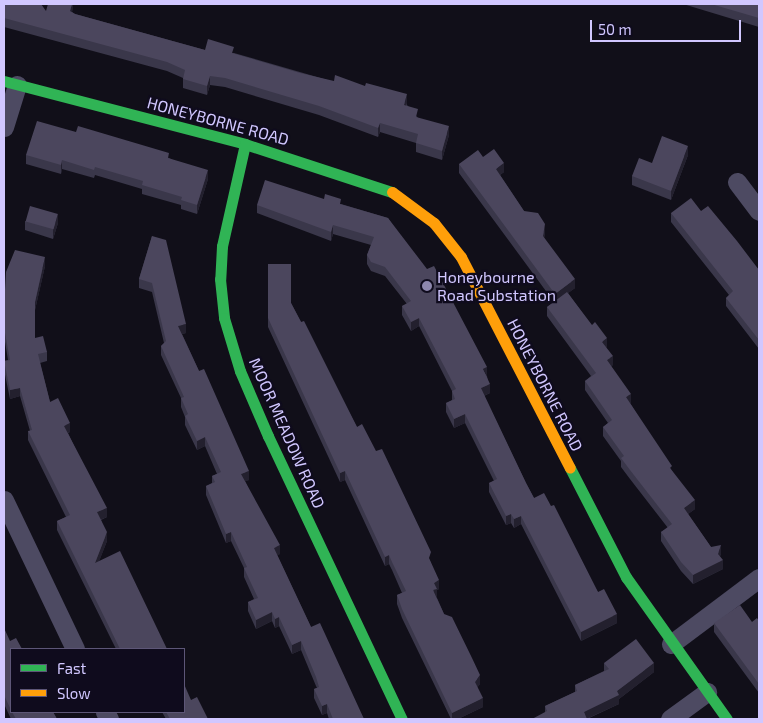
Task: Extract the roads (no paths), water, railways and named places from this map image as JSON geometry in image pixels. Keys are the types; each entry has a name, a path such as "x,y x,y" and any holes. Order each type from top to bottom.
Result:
{"street":[{"path":"4,127 10,83"},
{"name":"HONEYBORNE ROAD","path":"10,83 244,144 390,190 434,223 461,257 626,577 671,644 727,719"},
{"name":"MOOR MEADOW ROAD","path":"244,144 222,246 220,279 224,318 240,371 268,436 402,719"},
{"path":"736,182 758,208"},
{"path":"4,500 75,648"},
{"path":"671,644 759,578"},
{"path":"670,719 707,692"}],"place":[{"name":"Honeybourne Road Substation","path":"427,286"}]}
